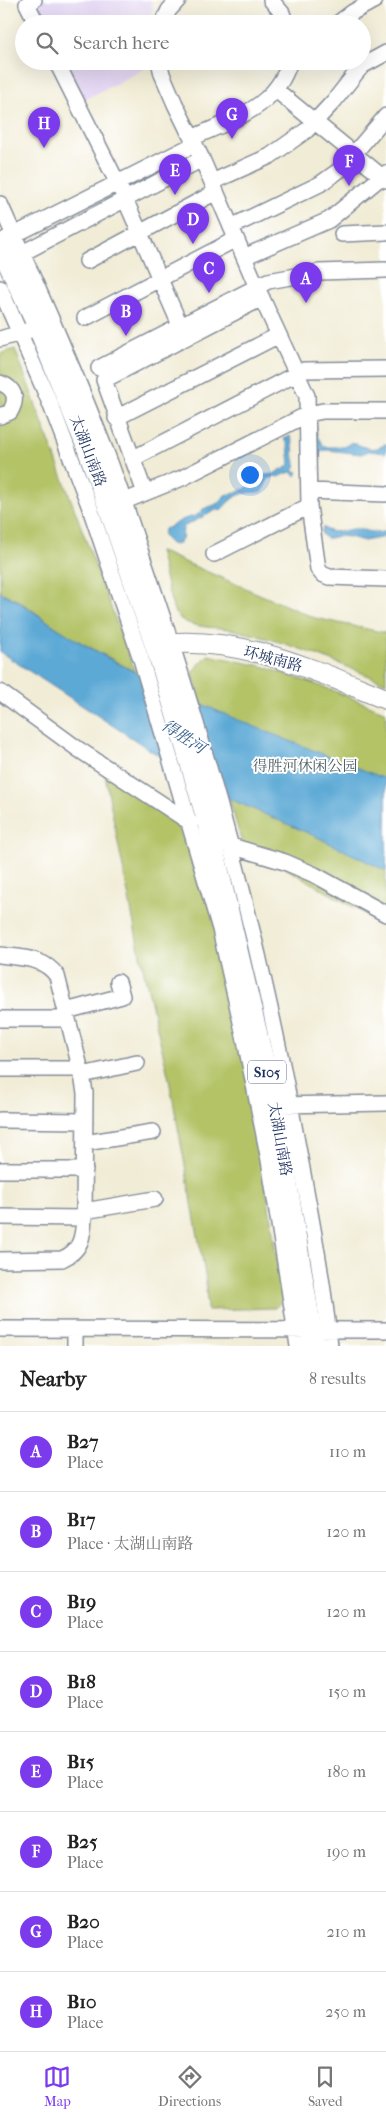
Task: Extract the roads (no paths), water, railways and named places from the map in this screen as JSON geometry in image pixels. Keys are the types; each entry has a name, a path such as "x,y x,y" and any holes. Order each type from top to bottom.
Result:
{"main road":[{"name":"太湖山南路","path":"9,247 29,330 116,505 157,653"},
{"name":"环城南路","path":"157,653 190,642 258,652 297,664 386,699"},
{"name":"S105","path":"157,653 193,816"},
{"name":"太湖山南路","path":"193,816 220,833 274,1105 310,1337"}],"street":[{"path":"32,15 27,4 34,0"},
{"path":"349,15 375,0"},
{"path":"166,15 174,2"},
{"path":"276,2 283,15"},
{"path":"371,61 386,53"},
{"path":"61,70 118,183 180,325"},
{"path":"161,70 307,396 309,499 316,563 322,574 329,577 386,579"},
{"path":"285,77 287,70"},
{"path":"9,247 118,183 255,108 276,90 291,70"},
{"path":"87,261 140,233 214,187 270,156 307,130 359,70"},
{"path":"244,257 329,220 385,177 276,90"},
{"path":"85,318 160,279 234,233 320,184 341,169 386,116"},
{"path":"9,247 125,199 202,159"},
{"path":"0,204 9,247 88,407 116,505 182,478 308,414 323,410 386,411"},
{"path":"342,234 386,232"},
{"path":"145,492 104,383 106,377 259,292 268,281 319,272 386,270"},
{"path":"0,288 29,330 89,505 157,653 184,683 220,833 231,846 256,946 285,1077 306,1189 310,1337"},
{"path":"99,368 180,325 259,292"},
{"path":"0,339 29,330"},
{"path":"116,418 279,335"},
{"path":"132,459 310,369 386,369"},
{"path":"0,383 7,386 15,395 15,405 10,412 0,416"},
{"path":"214,554 309,499 386,494"},
{"path":"0,692 78,749 193,816 245,1040 269,1160 310,1337"},
{"path":"231,846 285,862 315,875 386,914"},
{"path":"0,955 38,961 50,967 57,976 82,1072 85,1093 84,1236 77,1250 71,1256 62,1259 0,1260"},
{"path":"0,1018 67,1015 122,996 118,982"},
{"path":"0,1069 82,1072 136,1063"},
{"path":"274,1105 386,1103"},
{"path":"0,1120 85,1121"},
{"path":"85,1142 153,1132"},
{"path":"0,1170 84,1170"},
{"path":"0,1217 84,1214 155,1199"},
{"path":"75,1346 76,1329"},
{"path":"0,1330 76,1329 310,1337 386,1330"},
{"path":"310,1337 330,1346"}],"water":[{"path":"316,426 317,436 324,447 344,447 352,442 365,447 378,448 386,443 386,453 369,451 361,454 328,450 321,451 316,464 314,460 319,451 314,428"},
{"path":"290,436 296,465 293,471 298,472 296,476 291,472 276,476 268,479 262,492 238,495 221,510 218,509 183,527 182,540 176,545 171,544 163,536 164,529 218,503 225,495 245,489 262,473 265,475 274,474 281,469 283,470 290,464 288,445 284,439"},
{"path":"323,527 336,532 354,529 375,532 386,531 386,537 364,541 338,536 326,539 321,533"},
{"name":"得胜河","path":"0,592 87,646 158,684 255,727 386,779 386,871 317,837 216,793 0,652"}],"place":[{"name":"B20","path":"232,139"},
{"name":"B10","path":"44,148"},
{"name":"B25","path":"349,186"},
{"name":"B15","path":"175,195"},
{"name":"B18","path":"193,244"},
{"name":"B19","path":"209,293"},
{"name":"B27","path":"306,303"},
{"name":"B17","path":"126,336"}],"park label":[{"name":"得胜河休闲公园","path":"305,766"}]}
